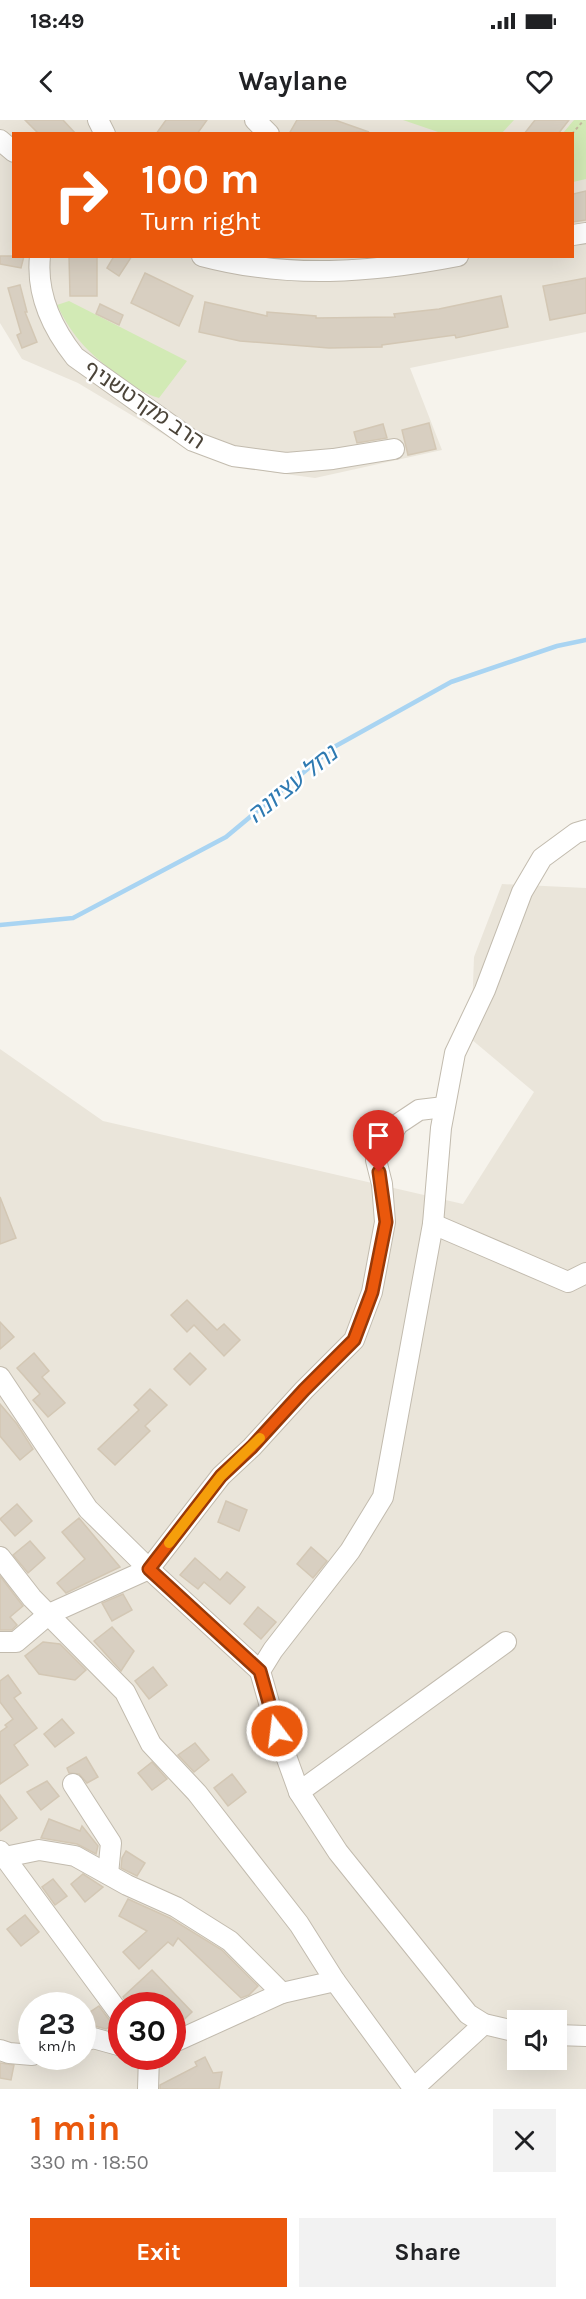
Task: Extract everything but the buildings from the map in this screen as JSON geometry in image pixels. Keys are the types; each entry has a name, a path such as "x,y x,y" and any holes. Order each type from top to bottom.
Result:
{"street":[{"path":"255,120 267,132"},
{"path":"0,140 12,150"},
{"name":"הרב מקרטשניף","path":"40,258 41,289 47,313 60,339 75,357 193,441 233,456 286,463 333,459 394,449"},
{"path":"209,258 281,272 354,271 418,264 448,258"},
{"path":"260,1671 273,1650 350,1551 383,1497 433,1224 435,1174 444,1107 455,1053 485,990 522,892 542,858 576,833 586,830"},
{"path":"0,1641 16,1642 50,1614 149,1569 221,1476 252,1447 354,1340 372,1292 386,1222 382,1185 376,1160 398,1124 419,1110 444,1107"},
{"path":"433,1224 568,1282 586,1273"},
{"path":"0,1377 88,1509 149,1569 260,1671 277,1731 299,1792 338,1852 468,2014 484,2024 507,2029"},
{"path":"0,1557 33,1598 125,1692 151,1744 196,1793 285,1906 335,1981 414,2089 484,2024"},
{"path":"299,1792 506,1642"},
{"path":"73,1784 111,1843 108,1874"},
{"path":"2,1854 39,1850 75,1856 176,1907 230,1941 282,1994"},
{"path":"2,1854 108,1998"},
{"path":"186,2037 282,1994 335,1981"},
{"path":"567,2035 586,2036"},
{"path":"0,2050 18,2054"},
{"path":"148,2089 149,2070"}],"path":[{"path":"574,132 584,120"}],"shaded area":[{"path":"0,120 586,120 586,332 410,368 442,450 315,478 249,469 173,440 78,383 22,359 0,323"},
{"path":"502,884 586,888 586,2089 0,2089 0,1049 103,1121 463,1204 534,1092 471,1039 474,957"}],"green space":[{"path":"403,120 514,120 503,132 438,132"},
{"path":"574,120 586,120 586,179 574,182 574,132 564,132"},
{"path":"69,301 187,361 159,398 144,392 101,362 84,346 57,305"}],"waterway":[{"name":"נחל עציונה","path":"0,925 73,918 226,837 334,747 451,682 557,646 586,640"}],"slow traffic":[{"path":"169,1543 221,1476 260,1438"}],"route":[{"path":"277,1731 260,1671 149,1569 221,1476 252,1447 354,1340 372,1292 386,1222 379,1172"}]}
